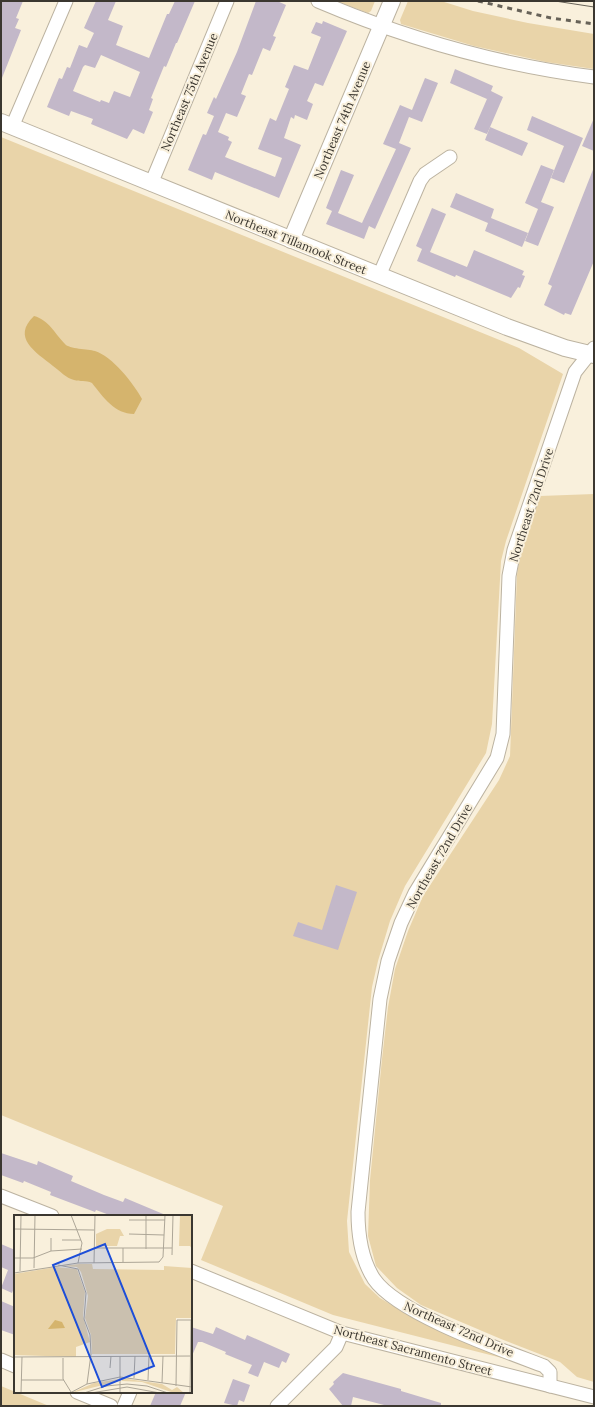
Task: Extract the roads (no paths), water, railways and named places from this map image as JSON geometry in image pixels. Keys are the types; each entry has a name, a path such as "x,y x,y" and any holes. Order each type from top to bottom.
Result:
{"street":[{"path":"7,124 66,1"},
{"name":"Northeast 75th Avenue","path":"151,184 227,1"},
{"path":"318,1 386,14 468,52 546,69 594,77"},
{"name":"Northeast 74th Avenue","path":"291,240 386,14"},
{"name":"Northeast Tillamook Street","path":"7,124 151,184 525,334 592,352"},
{"path":"379,276 420,181 426,174 450,157"},
{"name":"Northeast 72nd Drive","path":"550,1386 550,1372 544,1366 448,1326 402,1304 390,1296 375,1280 362,1254 358,1212 380,999 388,961 401,923 415,893 484,782 499,753 504,722 511,562 519,534 575,372 592,352"},
{"path":"1,1196 49,1215"},
{"name":"Northeast Sacramento Street","path":"192,1272 342,1333 594,1397"},
{"path":"277,1406 336,1347 342,1333"},
{"path":"1,1360 14,1366"},
{"path":"79,1393 111,1406"},
{"path":"124,1406 130,1393"}],"tram line":[{"path":"555,1 594,7"}],"railway":[{"path":"478,1 551,18 594,24"}]}
